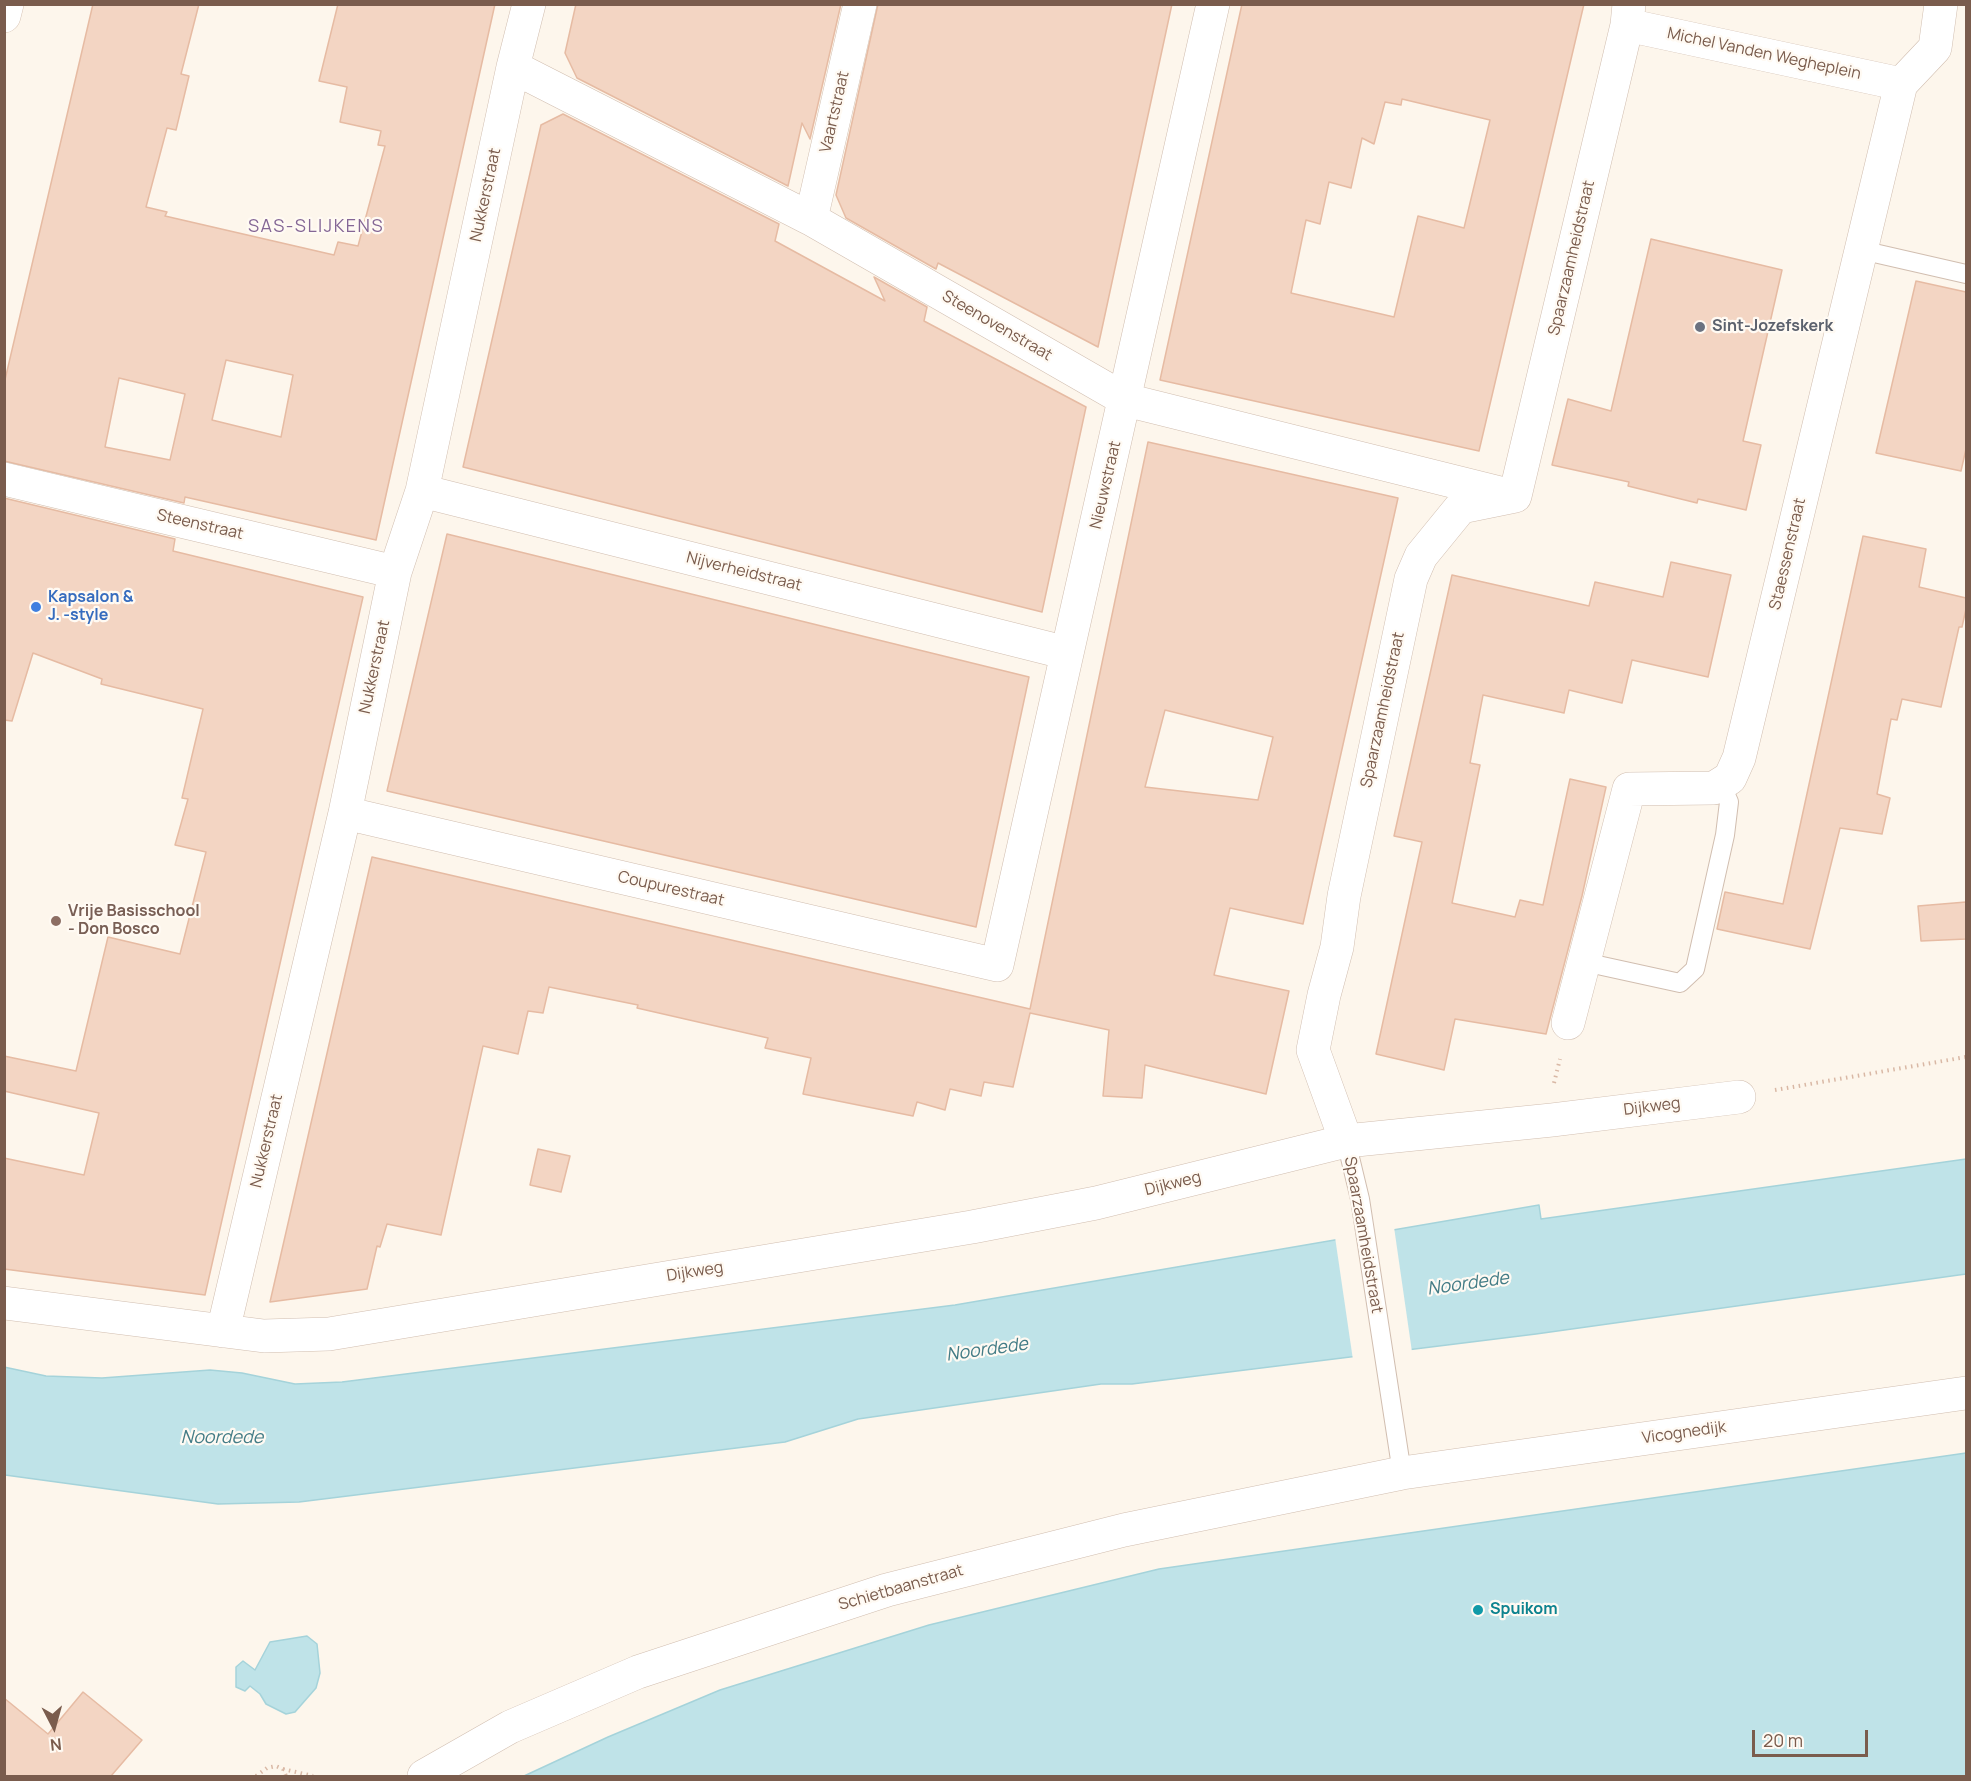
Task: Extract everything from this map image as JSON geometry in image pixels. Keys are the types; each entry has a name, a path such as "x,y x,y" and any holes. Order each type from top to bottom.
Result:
{"street":[{"path":"4,16 7,4"},
{"name":"Nukkerstraat","path":"223,1331 345,813 395,572 422,491 513,67 529,4"},
{"name":"Vaartstraat","path":"811,219 860,4"},
{"name":"Nieuwstraat","path":"998,965 1213,4"},
{"name":"Staessenstraat","path":"1721,784 1730,778 1739,758 1901,84 1935,48 1941,4"},
{"name":"Michel Vanden Wegheplein","path":"1628,15 1901,84"},
{"name":"Spaarzaamheidstraat","path":"1346,1141 1313,1050 1337,947 1344,896 1411,579 1421,556 1461,507 1515,496 1628,15"},
{"name":"Steenovenstraat","path":"513,67 811,219 1126,400 1515,496"},
{"name":"Steenstraat","path":"4,479 395,572"},
{"name":"Nijverheidstraat","path":"422,491 1066,653"},
{"path":"1568,1023 1629,789 1714,788 1721,784"},
{"name":"Coupurestraat","path":"345,813 998,965"},
{"name":"Dijkweg","path":"223,1331 281,1337 381,1327 537,1298 983,1225 1096,1203 1346,1141 1552,1120 1739,1096"},
{"path":"4,1303 223,1331"},
{"name":"Vicognedijk","path":"1402,1473 1966,1393"},
{"name":"Schietbaanstraat","path":"424,1776 510,1727 638,1672 887,1590 1124,1530 1402,1473"}],"lane":[{"path":"1861,250 1966,274"},
{"path":"1584,962 1680,983 1695,969 1725,835 1729,802 1721,784"},
{"name":"Spaarzaamheidstraat","path":"1346,1141 1360,1199 1388,1395 1402,1473"}],"path":[{"path":"1552,1120 1554,1083 1568,1023"},
{"path":"1739,1096 1966,1057"},
{"path":"256,1776 267,1768 276,1766 313,1776"},
{"path":"283,1769 286,1776"}],"water":[{"name":"Noordede","path":"1966,1159 1966,1274 1536,1334 1132,1384 1101,1384 858,1419 785,1442 299,1502 218,1504 5,1475 4,1367 46,1376 102,1378 210,1370 242,1373 295,1384 342,1382 955,1305 1539,1205 1541,1219"},
{"name":"Spuikom","path":"1966,1453 1966,1776 524,1776 608,1737 720,1690 929,1625 1159,1569"},
{"path":"307,1636 317,1644 320,1673 316,1688 295,1712 286,1714 266,1704 260,1694 250,1686 245,1691 236,1687 236,1667 243,1661 255,1670 270,1642"}],"pier":[{"path":"1394,1227 1412,1352 1353,1360 1335,1237"}],"building":[{"path":"93,4 199,4 181,74 189,76 176,130 167,128 146,207 167,212 165,216 334,255 338,242 358,246 385,146 378,145 381,131 340,122 347,87 319,81 338,4 495,4 376,540 185,497 184,503 4,461 4,384","holes":["226,360 293,375 281,437 212,420","119,378 185,394 170,460 105,447"]},
{"path":"576,4 841,4 810,139 802,123 788,186 577,78 565,53"},
{"path":"878,4 1172,4 1098,347 938,263 936,269 846,218 836,195"},
{"path":"1242,4 1584,4 1479,451 1160,380","holes":["1402,99 1490,120 1464,228 1418,216 1394,317 1291,293 1306,220 1320,224 1329,182 1351,188 1362,138 1374,144 1385,102 1401,105"]},
{"path":"563,114 779,224 775,241 885,301 874,277 927,307 924,321 1086,407 1042,612 463,467 541,125"},
{"name":"Sint-Jozefskerk","path":"1651,239 1782,270 1743,441 1761,445 1746,510 1698,499 1697,503 1628,486 1629,482 1552,465 1568,399 1611,411"},
{"path":"1916,281 1966,292 1966,449 1961,471 1876,453"},
{"path":"1148,442 1398,498 1303,924 1230,908 1214,975 1289,991 1266,1094 1145,1065 1142,1098 1103,1096 1109,1030 1030,1013 1013,1087 984,1082 981,1096 950,1089 945,1110 917,1102 913,1116 803,1094 811,1058 765,1048 768,1038 637,1008 638,1005 549,987 543,1013 528,1011 518,1054 483,1046 441,1235 387,1224 380,1247 377,1246 367,1289 270,1302 372,857 1030,1009","holes":["1165,710 1273,737 1258,800 1145,787"]},
{"path":"4,498 175,539 173,551 363,597 205,1295 4,1269 4,1158 84,1175 99,1113 4,1091 4,1056 76,1071 108,937 180,954 206,852 175,845 188,799 182,798 203,709 101,684 102,679 33,653 12,721 4,720"},
{"path":"447,534 1029,677 976,927 387,791"},
{"path":"1863,536 1926,549 1919,587 1966,598 1962,627 1959,627 1941,707 1902,699 1897,720 1891,719 1877,794 1890,798 1882,834 1840,828 1810,949 1717,929 1725,892 1783,904"},
{"path":"1671,562 1731,575 1708,677 1632,660 1622,703 1569,690 1564,713 1483,695 1470,763 1480,765 1452,903 1515,917 1520,900 1543,905 1570,779 1606,787 1582,896 1546,1034 1455,1019 1444,1070 1376,1054 1422,842 1394,836 1452,575 1589,606 1595,582 1663,597"},
{"path":"1966,902 1966,939 1921,941 1918,906"},
{"path":"538,1149 570,1156 561,1192 530,1185"},
{"path":"83,1692 142,1740 111,1776 4,1776 4,1698 48,1734"}],"place":[{"name":"Sint-Jozefskerk","path":"1700,327"},
{"name":"Kapsalon & J. -style","path":"36,607"},
{"name":"Vrije Basisschool - Don Bosco","path":"56,921"},
{"name":"Spuikom","path":"1478,1610"}],"district":[{"name":"SAS-SLIJKENS","path":"316,227"}]}
